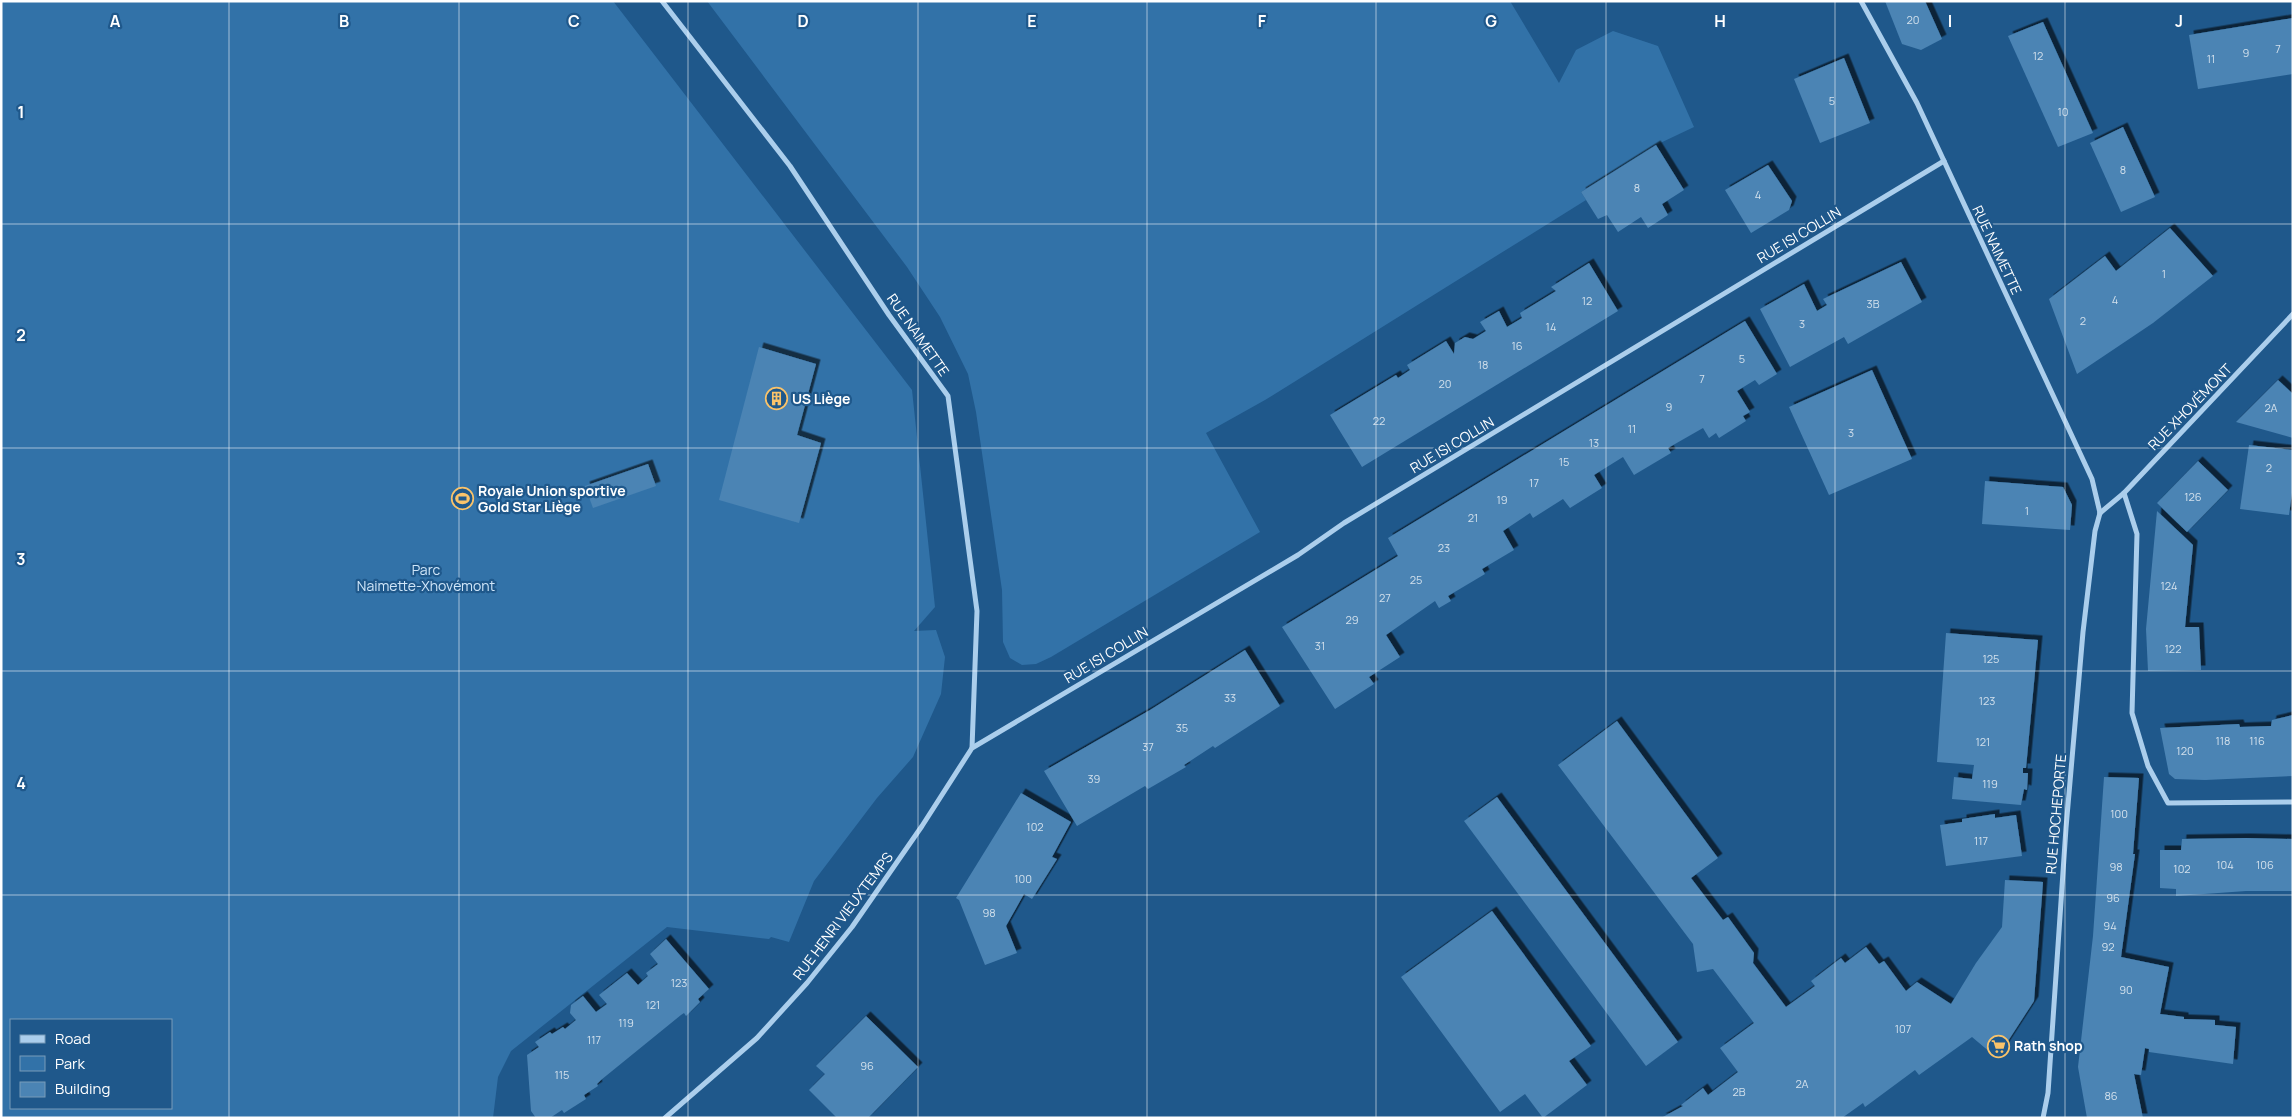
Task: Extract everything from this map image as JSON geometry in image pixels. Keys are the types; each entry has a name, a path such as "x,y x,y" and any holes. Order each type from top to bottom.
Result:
{"street":[{"name":"RUE NAIMETTE","path":"662,1 790,166 889,315 948,396 976,610 972,748"},
{"name":"RUE NAIMETTE","path":"1861,1 1917,102 2092,479 2100,513"},
{"name":"RUE ISI COLLIN","path":"972,748 1298,555 1344,523 1944,161"},
{"name":"RUE XHOVÉMONT","path":"2100,513 2124,493 2293,314"},
{"path":"2124,493 2138,534 2132,713 2148,766 2164,796 2168,803 2293,802"},
{"name":"RUE HOCHEPORTE","path":"2043,1118 2048,1093 2066,828 2083,632 2095,531 2100,513"},
{"name":"RUE HENRI VIEUXTEMPS","path":"665,1118 757,1038 807,983 868,903 922,826 972,748"}],"green space":[{"name":"Parc Naimette-Xhovémont","path":"1,1 613,1 912,390 935,607 914,631 936,630 945,657 941,694 913,757 877,798 814,881 789,942 771,937 769,939 667,927 511,1051 498,1077 493,1118 1,1118"},
{"path":"707,1 1510,1 1559,83 1576,50 1613,31 1658,46 1694,127 1656,145 1590,186 1581,192 1586,200 1265,400 1206,433 1260,532 1051,657 1036,664 1022,665 1010,658 1003,642 1002,590 976,412 968,374 940,317 907,267"}],"building":[{"path":"1885,1 1925,1 1942,39 1921,50 1902,44"},
{"path":"2293,18 2293,74 2198,89 2189,35"},
{"path":"2043,22 2093,133 2058,147 2008,36"},
{"path":"1844,58 1870,123 1820,143 1794,79"},
{"path":"2123,127 2155,197 2121,212 2090,143"},
{"path":"1656,145 1684,190 1662,204 1668,215 1648,228 1641,217 1618,232 1607,215 1598,219 1581,192"},
{"path":"1768,165 1792,201 1789,210 1751,233 1725,190"},
{"path":"2170,228 2213,276 2153,323 2077,374 2049,299 2105,256 2116,271"},
{"path":"1901,262 1922,302 1848,344 1844,337 1790,367 1760,309 1804,284 1817,311 1827,305 1823,299"},
{"path":"1589,263 1618,311 1362,467 1330,415 1396,375 1398,378 1410,370 1407,365 1446,341 1454,354 1455,343 1465,337 1473,339 1486,331 1480,322 1499,311 1507,327 1522,318 1520,313 1556,291 1551,287"},
{"path":"1745,321 1777,374 1759,385 1755,380 1737,391 1750,412 1743,416 1746,421 1719,438 1716,433 1709,438 1703,428 1668,448 1671,453 1634,475 1623,457 1594,475 1602,488 1570,508 1563,499 1533,518 1530,513 1503,531 1514,550 1482,569 1485,574 1448,596 1451,601 1439,608 1435,601 1386,635 1400,657 1369,677 1374,684 1335,709 1282,627 1398,556 1388,538"},
{"name":"US Liège","path":"759,347 816,364 797,435 821,443 799,523 719,500"},
{"path":"1872,370 1912,459 1829,495 1789,407"},
{"path":"2278,380 2293,394 2293,438 2236,422"},
{"path":"2249,445 2293,450 2293,485 2289,515 2240,509"},
{"path":"2198,461 2228,490 2187,532 2157,503"},
{"path":"648,464 656,486 593,508 585,486"},
{"path":"1985,481 2063,487 2072,505 2070,530 1982,524"},
{"path":"2157,511 2193,545 2185,627 2199,627 2201,670 2148,671 2146,629"},
{"path":"1946,633 2038,640 2026,768 2023,768 2023,773 2028,773 2027,790 2024,789 2021,805 1952,799 1954,777 1972,779 1974,765 1937,762"},
{"path":"1245,650 1280,706 1215,748 1213,746 1184,765 1186,767 1148,789 1145,786 1077,826 1044,771 1150,710"},
{"path":"2293,715 2293,776 2205,780 2175,779 2169,774 2160,728 2239,724 2240,727 2271,726 2272,720"},
{"path":"1617,721 1718,858 1691,878 1723,920 1728,917 1754,953 1753,963 1786,1007 1815,986 1811,981 1841,958 1845,963 1866,947 1879,964 1884,961 1906,991 1917,982 1951,1004 1976,963 2002,927 2005,880 2043,882 2034,1001 1997,1058 1972,1037 1919,1075 1915,1070 1865,1107 1863,1103 1842,1118 1661,1118 1683,1106 1681,1105 1703,1088 1708,1095 1738,1072 1720,1048 1754,1023 1713,969 1697,972 1693,944 1558,765"},
{"path":"2104,777 2139,778 2133,854 2135,854 2121,957 2169,967 2160,1014 2184,1017 2184,1019 2215,1020 2215,1025 2236,1027 2233,1064 2149,1052 2149,1049 2145,1048 2141,1075 2134,1074 2143,1118 2087,1118 2078,1067 2093,936"},
{"path":"1021,793 1071,822 1052,857 1057,859 1032,899 1024,894 1006,926 1017,953 985,965 959,900 956,898"},
{"path":"1497,797 1678,1042 1646,1066 1464,821"},
{"path":"1995,814 1995,818 2016,815 2022,856 1946,866 1940,825 1962,822 1962,819"},
{"path":"2182,839 2293,839 2293,891 2246,891 2176,896 2176,889 2160,888 2160,850 2181,850"},
{"path":"1492,911 1591,1046 1569,1061 1587,1085 1543,1118 1525,1094 1500,1112 1401,977"},
{"path":"666,939 709,989 698,999 700,1002 686,1016 684,1013 681,1015 601,1080 597,1084 598,1086 584,1095 586,1099 564,1113 562,1110 550,1118 536,1118 531,1111 527,1055 539,1047 535,1042 550,1032 552,1034 563,1027 565,1029 576,1020 570,1013 571,1005 583,996 596,1012 607,1004 599,995 627,973 638,985 648,976 646,973 658,964 650,954"},
{"path":"866,1016 918,1067 868,1118 837,1118 809,1090 825,1074 816,1066"}],"place":[{"name":"US Liège","path":"776,399"},
{"name":"Royale Union sportive Gold Star Liège","path":"462,499"},
{"name":"Rath shop","path":"1998,1046"}]}
